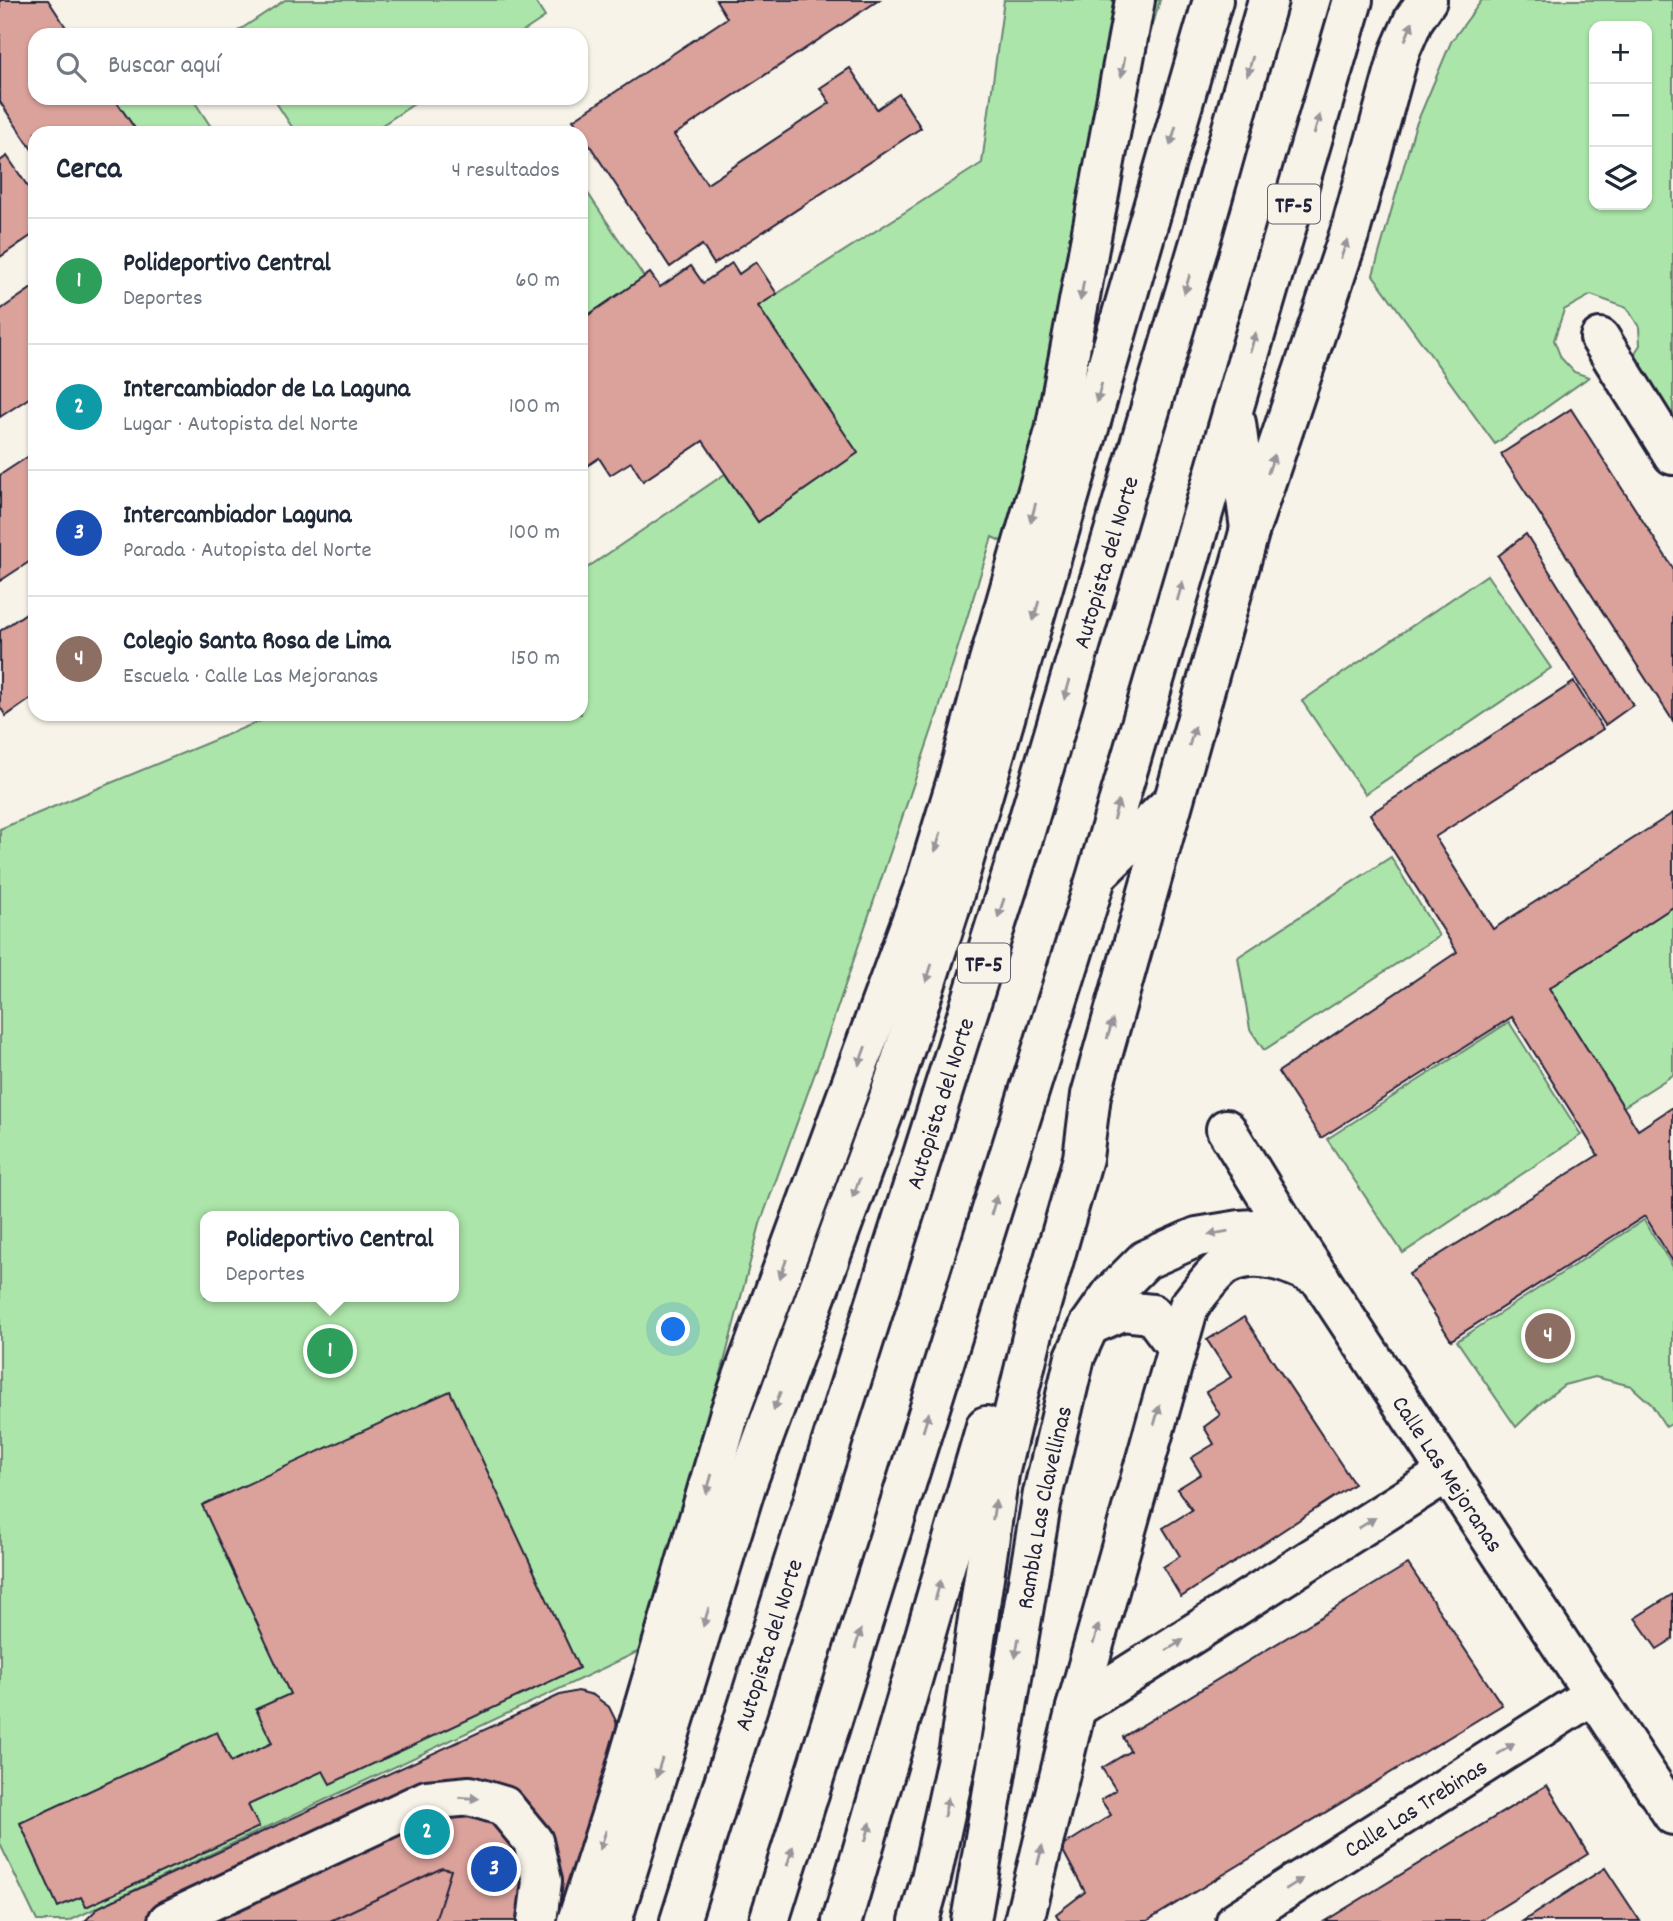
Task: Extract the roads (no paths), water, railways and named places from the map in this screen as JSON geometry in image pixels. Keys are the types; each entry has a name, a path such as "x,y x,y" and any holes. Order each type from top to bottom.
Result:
{"main road":[{"path":"577,1921 624,1774 730,1412 926,881 958,776 1055,431 1135,0"},
{"path":"612,1921 747,1483 889,1098 950,908 1213,0"},
{"name":"Autopista del Norte","path":"680,1921 1021,845 1202,235 1268,0"},
{"name":"TF-5","path":"769,1921 1097,875 1353,0"},
{"path":"919,1921 959,1749 999,1474 1034,1329 1083,1158 1091,1095 1250,529 1350,232 1400,51 1414,19 1427,0"},
{"path":"1600,338 1673,456"},
{"path":"1234,407 1250,529"},
{"path":"991,654 1003,724"},
{"path":"958,776 1003,724"},
{"path":"1097,875 1174,801"},
{"path":"842,1921 1067,1148 1091,1095"},
{"name":"Calle Las Mejoranas","path":"1226,1129 1286,1227 1673,1815"},
{"name":"Rambla Las Clavellinas","path":"971,1921 1043,1493 1075,1357 1089,1325 1113,1292 1145,1260 1197,1237 1240,1230 1286,1227"},
{"path":"1024,1921 1076,1708 1189,1306 1225,1265 1256,1257 1289,1262 1320,1278"},
{"path":"1089,1325 1122,1311 1152,1314 1177,1346"},
{"path":"1076,1708 1448,1472"},
{"name":"Calle Las Trebinas","path":"1236,1921 1594,1694"},
{"path":"168,1921 427,1800 470,1796 504,1805 533,1841 542,1881 537,1921"}],"place":[{"name":"Colegio Santa Rosa de Lima","path":"1548,1336"},
{"name":"Polideportivo Central","path":"330,1351"},
{"name":"Intercambiador de La Laguna","path":"427,1832"},
{"name":"Intercambiador Laguna","path":"494,1869"}]}
